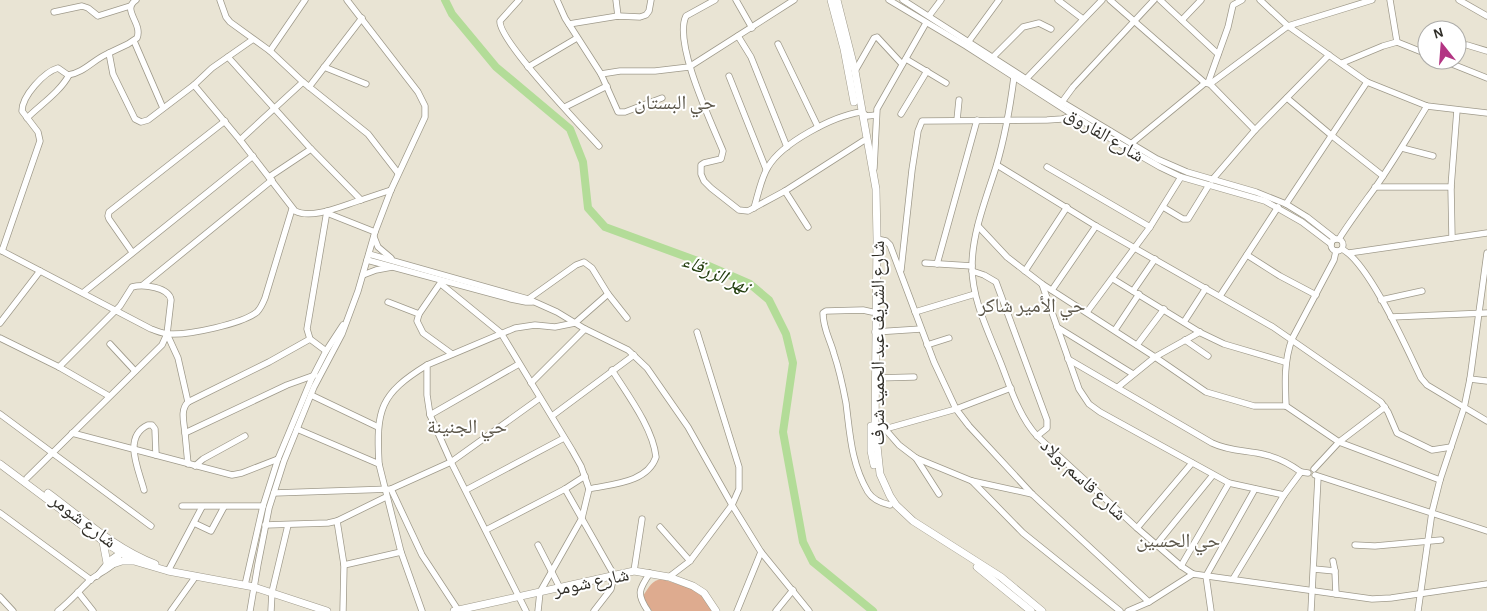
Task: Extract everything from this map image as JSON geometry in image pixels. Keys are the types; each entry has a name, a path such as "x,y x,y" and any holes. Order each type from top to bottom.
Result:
{"main road":[{"name":"شارع الشريف عبد الحميد شرف","path":"831,0 874,174 877,239 875,427 880,474 896,506 919,526 1042,611"},
{"name":"شارع الشريف عبد الحميد شرف","path":"838,0 855,71 858,112 872,188 871,451 878,480 890,505 909,524 983,572 999,580 1031,611"},
{"name":"شارع شومر","path":"0,458 134,561 196,576 254,587 272,592 313,609 327,611"},
{"name":"شارع شومر","path":"0,464 103,541 170,570"},
{"path":"103,541 110,563 134,561"},
{"name":"شارع شومر","path":"456,611 634,572 669,577 698,588 716,611"}],"street":[{"path":"54,12 82,6 98,16 130,6 136,0"},
{"path":"220,0 228,20 252,40 270,51 303,82 368,134 398,173"},
{"path":"270,51 305,0"},
{"path":"250,611 265,525 296,429 311,395 316,375 339,340 363,275 374,234 398,173 423,124 426,112 425,106 415,87 348,0"},
{"path":"520,0 503,18 500,24 501,30 528,67 598,146"},
{"path":"556,0 577,38 601,74 618,112 625,112 662,98"},
{"path":"616,0 618,16"},
{"path":"569,24 618,16 640,17 646,14 652,4 651,0"},
{"path":"715,0 688,15 685,19 684,31 689,67 723,152 721,159 701,165 700,174 711,188 739,210 748,211 785,191 863,141"},
{"path":"736,0 752,28"},
{"path":"601,74 689,67 794,0"},
{"name":"شارع الفاروق","path":"889,0 1074,115 1132,143 1165,164 1278,207 1335,241"},
{"name":"شارع الفاروق","path":"903,0 1027,78 1160,167 1181,177 1256,192 1286,204 1307,216 1335,241"},
{"path":"874,174 876,115 879,104 928,15 940,0"},
{"path":"969,41 999,0"},
{"path":"1058,0 1083,19"},
{"path":"1027,78 1102,0"},
{"path":"1110,0 1208,83 1255,130"},
{"path":"1062,102 1073,87 1154,0"},
{"path":"1160,0 1218,54"},
{"path":"1182,20 1201,0"},
{"path":"1208,83 1233,5 1242,0"},
{"path":"1260,0 1288,26 1366,82 1427,106 1487,113"},
{"path":"1132,143 1208,83 1288,26 1372,0"},
{"path":"1390,0 1397,42"},
{"path":"1459,0 1487,16"},
{"path":"26,118 63,87 69,75 82,71 98,58 134,41 139,34 130,6"},
{"path":"309,87 362,18"},
{"path":"993,57 1022,27 1039,23 1051,29"},
{"path":"738,36 751,57 787,147"},
{"path":"855,71 874,38 877,37 904,61 927,71 946,83"},
{"path":"528,67 577,38"},
{"path":"109,53 113,74 135,119 139,122 145,121 163,108 194,85 212,68 252,40"},
{"path":"134,41 163,108"},
{"path":"1342,63 1397,42 1417,50"},
{"path":"778,44 818,127"},
{"path":"1467,45 1487,52"},
{"path":"1163,208 1187,220 1210,182 1255,130 1329,55"},
{"path":"228,57 310,149 361,200"},
{"path":"324,67 366,84"},
{"path":"69,75 56,68 39,81 23,104 22,111 38,132 40,141 1,250 84,292 151,329 167,334 180,334 224,326 243,320 258,310 265,298 292,208"},
{"path":"1467,70 1487,78"},
{"path":"901,114 927,71"},
{"path":"729,76 766,169"},
{"name":"شارع قاسم بولاد","path":"1014,77 1008,120 978,226 972,269 975,294 1011,388 1026,421 1037,436 1156,545 1193,574 1372,599 1392,598 1487,584"},
{"path":"240,140 303,82"},
{"path":"1286,204 1366,82"},
{"path":"194,85 271,178 295,211 304,214 327,212 391,190"},
{"path":"565,107 607,86"},
{"path":"1287,98 1383,176"},
{"path":"957,120 959,100"},
{"path":"1427,106 1402,148 1335,241 1332,248 1349,254 1487,233"},
{"path":"1452,238 1451,187 1457,110"},
{"path":"754,208 766,169 787,147 836,118 858,112 867,116 876,115"},
{"path":"901,272 912,170 920,123 923,120 1055,119 1074,115"},
{"path":"937,264 977,120"},
{"path":"132,252 109,219 109,212 225,121"},
{"path":"1402,148 1433,156"},
{"path":"59,367 116,310 130,289 143,285 271,178 310,149"},
{"path":"84,292 253,156"},
{"path":"996,165 1096,226 1273,326 1381,402 1397,433 1432,450 1451,447"},
{"path":"1047,167 1150,227"},
{"path":"1087,312 1150,227 1181,177"},
{"path":"1375,188 1451,187"},
{"path":"785,191 808,227"},
{"path":"1025,271 1067,207"},
{"path":"1220,296 1278,207"},
{"path":"327,212 374,234 382,251 396,264"},
{"path":"326,351 310,338 307,329 327,212"},
{"path":"978,226 1006,257 1042,284 1115,330 1206,392 1254,406 1286,406 1339,442 1440,480"},
{"path":"1052,290 1096,226"},
{"path":"877,239 888,243 901,272 927,345 956,408 969,426 1032,494 1149,602"},
{"path":"1286,406 1285,362 1292,339 1339,250 1342,242 1335,241"},
{"path":"1418,611 1432,512 1440,480 1464,408 1470,379 1487,253"},
{"path":"1349,254 1382,300 1421,378 1427,386 1487,421"},
{"path":"1247,255 1280,276 1316,295"},
{"path":"368,257 441,279 549,307 634,355 647,368 688,427 761,552 809,611"},
{"path":"1115,330 1155,258"},
{"path":"529,301 576,265 584,262 592,268 608,294 627,318"},
{"path":"925,263 972,269 992,279 997,286 1047,420 1047,428 1037,436"},
{"path":"363,275 396,264"},
{"path":"0,323 40,271"},
{"path":"441,279 419,314 417,323 423,333 452,354"},
{"path":"441,279 501,333 552,416 585,476 590,489 582,518 540,592 538,611"},
{"path":"1113,279 1200,332 1224,344 1285,362"},
{"path":"1042,284 1079,389 1089,404 1213,475 1229,482 1284,495"},
{"path":"27,478 162,345 167,334 170,295 143,285"},
{"path":"1184,322 1206,288"},
{"path":"1382,300 1422,291"},
{"path":"456,611 422,555 388,489 379,464 378,427 388,396 402,382 427,365 501,333 525,326 555,327 575,323 608,294"},
{"path":"915,312 975,294"},
{"path":"388,302 419,314"},
{"path":"1137,345 1164,309"},
{"path":"872,312 863,310 826,311 823,313 823,324 834,352 858,472 872,497 890,505"},
{"path":"1390,317 1487,313"},
{"path":"245,585 263,506 278,459 326,351 347,319"},
{"path":"1057,328 1133,374"},
{"path":"531,384 585,329"},
{"path":"875,332 921,329"},
{"path":"669,577 690,561 732,505 739,489 739,467 698,332"},
{"path":"1118,387 1155,357 1200,332"},
{"path":"167,334 178,358 188,402"},
{"path":"0,338 59,367 109,396"},
{"path":"192,465 185,433 184,406 188,402 269,362 310,338"},
{"path":"927,345 949,338"},
{"path":"1185,340 1208,356"},
{"path":"110,344 135,371"},
{"path":"552,416 634,355"},
{"path":"1068,359 1212,444 1233,451 1264,454 1279,458 1301,472 1314,474 1487,530"},
{"path":"430,415 519,364"},
{"path":"427,365 427,395 430,415 451,462 526,611"},
{"path":"590,489 640,477 649,469 656,457 651,438 641,417 612,370"},
{"path":"185,433 287,385 316,375"},
{"path":"876,378 914,377"},
{"path":"1470,379 1487,380"},
{"path":"875,427 885,429 956,408 1011,388"},
{"path":"311,395 378,427"},
{"path":"274,493 388,489 451,462 540,398"},
{"path":"1311,611 1314,569 1314,474 1339,442 1385,407"},
{"path":"0,414 151,526"},
{"path":"144,490 133,448 138,434 146,426 152,425 155,431 156,456"},
{"path":"296,429 379,464"},
{"path":"885,429 899,445 916,458 972,481 1032,494"},
{"path":"72,433 225,474 236,474 278,459"},
{"path":"192,465 245,436"},
{"path":"466,490 564,438"},
{"path":"916,458 939,494"},
{"path":"1137,528 1192,463"},
{"path":"1233,579 1284,495 1301,472"},
{"path":"1156,545 1213,475"},
{"path":"486,530 565,489 585,476"},
{"path":"972,481 1023,533 1120,611"},
{"path":"1181,566 1229,482"},
{"path":"388,489 386,497 400,552 422,611"},
{"path":"565,489 614,575 610,589 594,611"},
{"path":"1211,611 1206,576 1255,489"},
{"path":"265,525 337,521 386,497"},
{"path":"182,506 263,506"},
{"path":"170,570 202,507"},
{"path":"194,523 211,531 224,507"},
{"path":"0,513 91,580"},
{"path":"634,572 642,518"},
{"path":"337,521 344,565 343,611"},
{"path":"270,611 272,592 288,525"},
{"path":"660,527 690,561"},
{"path":"1355,545 1375,546 1441,540"},
{"path":"538,545 560,588"},
{"path":"58,611 91,580 103,573 122,550"},
{"path":"344,565 400,552"},
{"path":"736,611 761,552"},
{"path":"1333,561 1336,594"},
{"path":"1314,569 1335,571"},
{"path":"648,611 641,600 640,593 641,586 650,573"},
{"path":"1128,611 1149,602 1193,574"},
{"path":"171,611 196,576"},
{"path":"776,611 792,590"},
{"path":"78,592 93,611"},
{"path":"0,597 13,611"}],"shaded area":[{"path":"662,579 698,591 713,611 652,611 643,596 653,582"}],"waterway":[{"name":"نهر الزرقاء","path":"445,0 452,14 496,67 570,129 583,162 588,208 605,227 695,260 750,284 769,300 786,334 793,363 783,432 803,542 813,562 873,611"}],"district":[{"name":"حي البستان","path":"675,102"},
{"name":"حي الأمير شاكر","path":"1032,305"},
{"name":"حي الجنينة","path":"467,426"},
{"name":"حي الحسين","path":"1178,540"}]}
